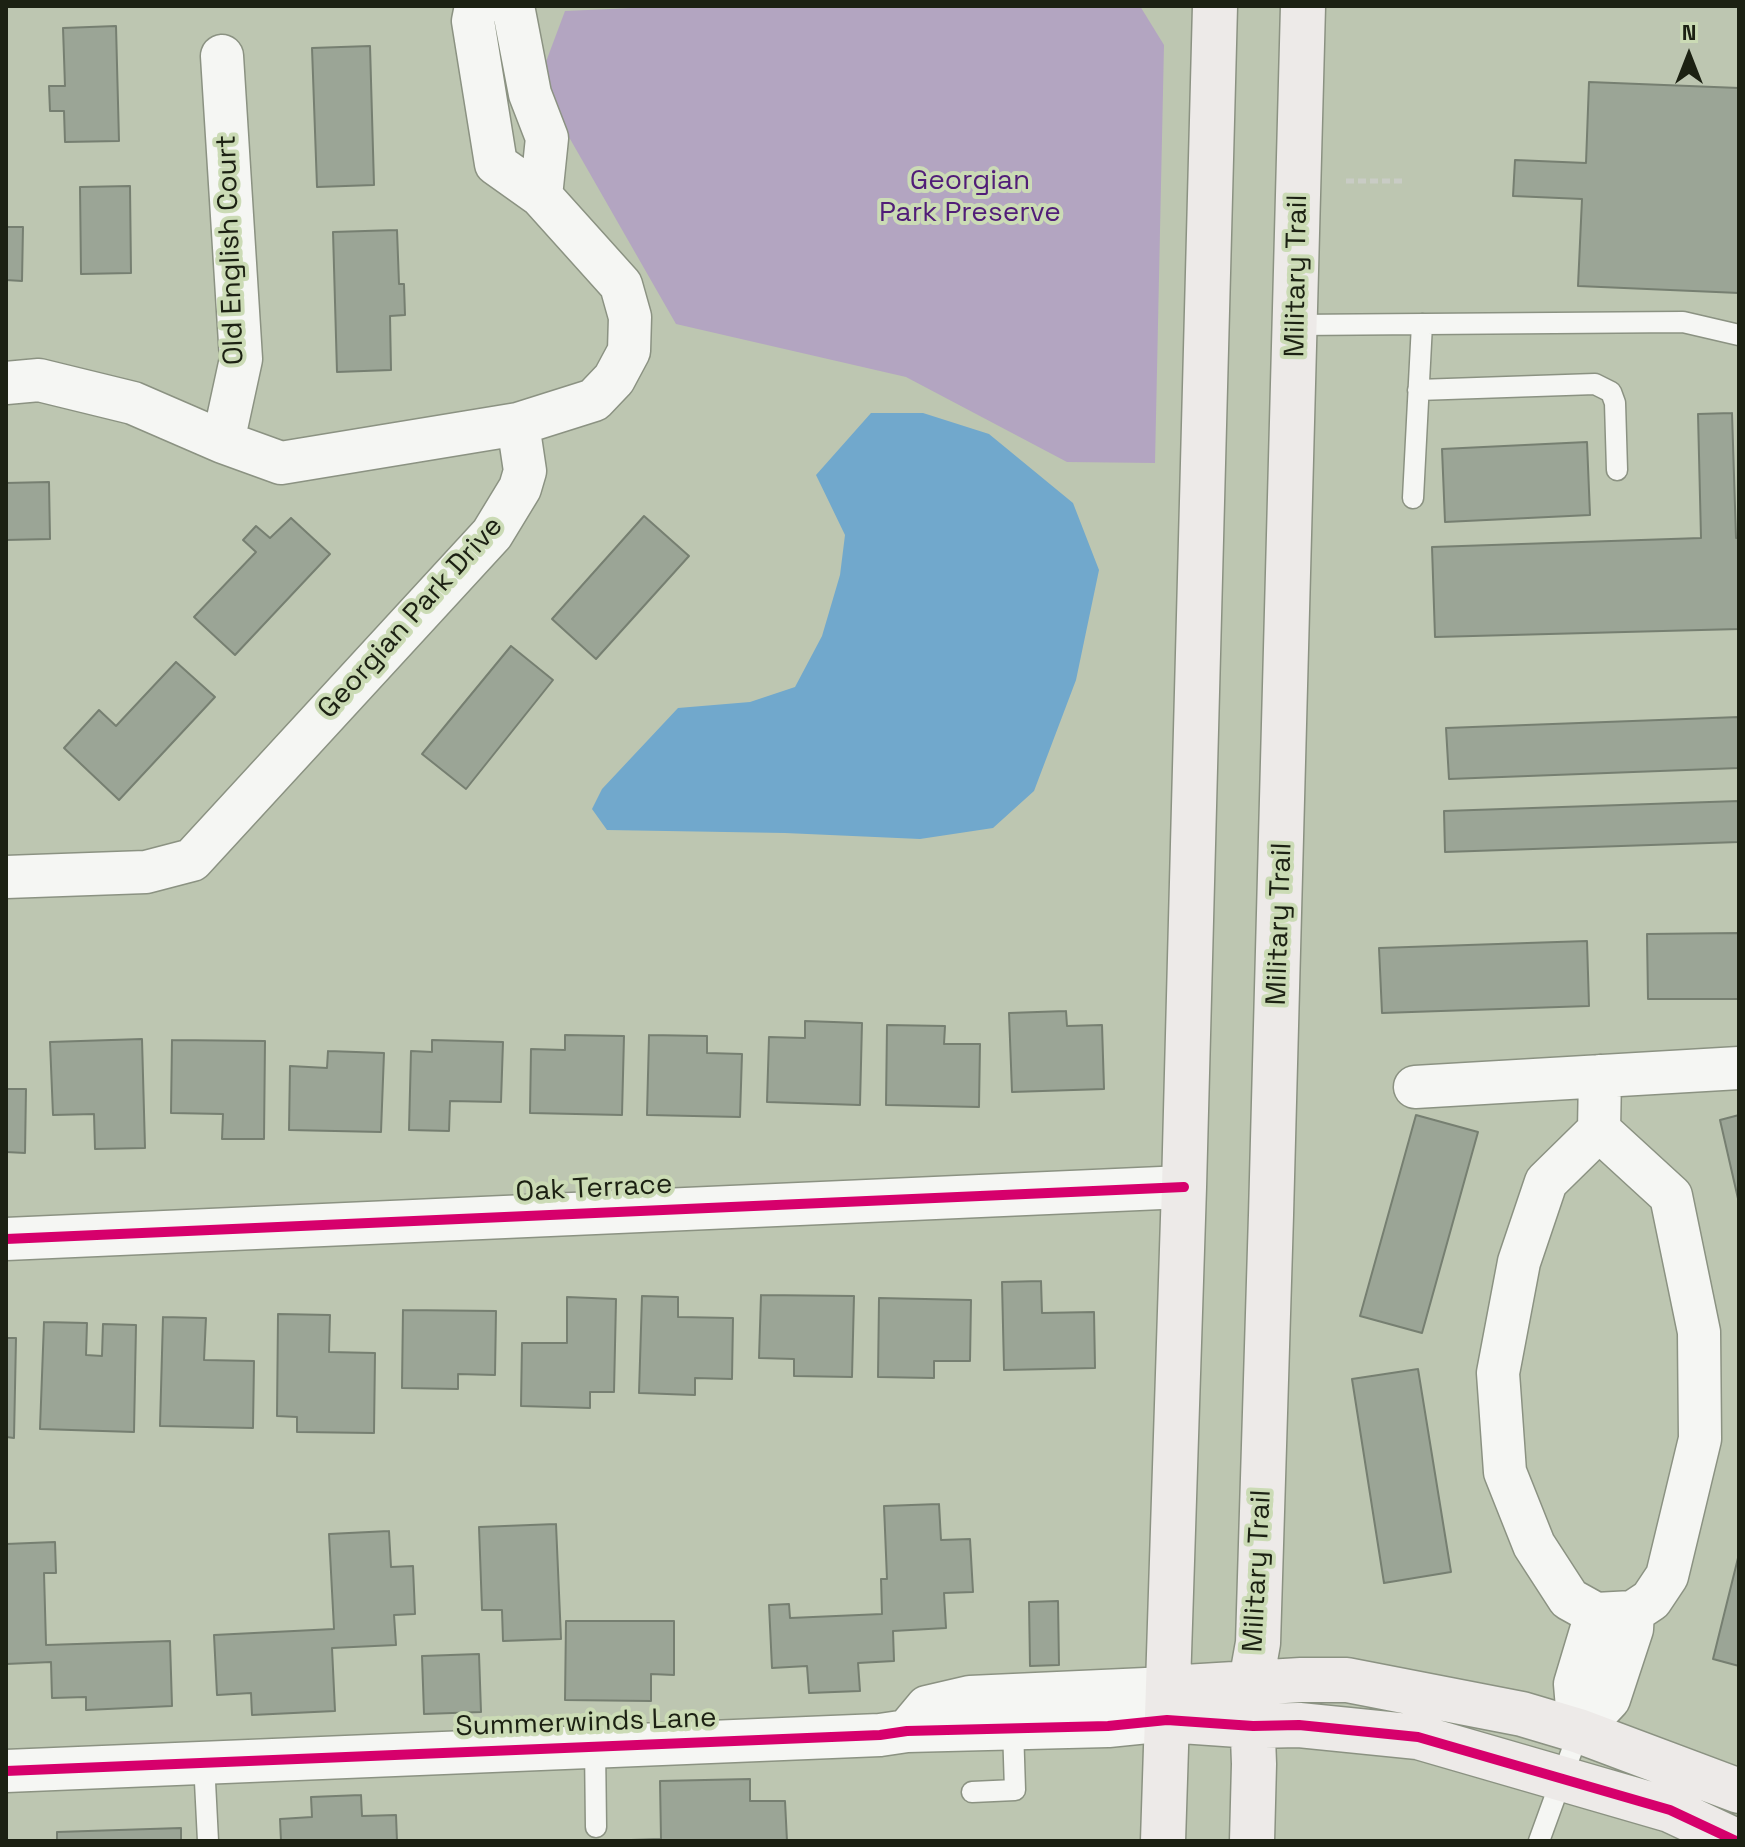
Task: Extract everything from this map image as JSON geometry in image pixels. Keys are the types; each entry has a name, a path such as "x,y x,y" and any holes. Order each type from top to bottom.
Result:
{"main road":[{"path":"1163,1841 1184,1187 1215,6"},
{"name":"Military Trail","path":"1252,1841 1251,1682 1258,1643 1303,6"},
{"path":"1168,1704 1251,1682 1347,1680 1522,1714 1579,1731 1739,1791"},
{"path":"1168,1704 1253,1726 1299,1725 1418,1737 1670,1810 1736,1841"}],"street":[{"path":"6,383 39,380 133,403 281,463 518,424 594,400 614,379 629,351 630,317 621,285 541,196 496,164 473,21 476,6"},
{"path":"513,6 530,94 547,138 541,196"},
{"name":"Old English Court","path":"222,56 241,359 223,442"},
{"name":"Georgian Park Drive","path":"6,877 146,872 192,860 492,534 520,488 525,471 518,424"},
{"path":"1415,1087 1739,1068"},
{"path":"1579,1731 1609,1699 1632,1629 1615,1613 1569,1599 1534,1545 1505,1472 1498,1373 1519,1262 1546,1182 1599,1130 1600,1076"},
{"path":"1599,1130 1671,1196 1699,1332 1700,1439 1667,1576 1651,1600 1615,1613"},
{"name":"Oak Terrace","path":"6,1239 1184,1187"},
{"path":"907,1731 927,1707 970,1697 1168,1704"},
{"name":"Summerwinds Lane","path":"6,1771 880,1735 907,1731 1108,1726 1168,1704"}],"lane":[{"path":"1295,325 1683,322 1739,335"},
{"path":"1413,498 1422,324"},
{"path":"1418,390 1595,384 1611,392 1615,403 1617,470"},
{"path":"972,1792 1015,1790 1013,1728"},
{"path":"1539,1841 1579,1731"},
{"path":"595,1746 596,1827"},
{"path":"204,1762 208,1841"}],"path":[{"path":"1346,181 1403,181"}],"green space":[{"name":"Georgian Park Preserve","path":"677,6 1140,6 1164,45 1155,463 1067,462 906,377 676,324 538,83 565,11"}],"water":[{"path":"871,413 923,413 989,434 1073,503 1099,570 1076,680 1034,791 993,828 920,839 607,830 592,809 602,789 678,708 750,702 795,687 822,636 840,575 845,535 816,475"}],"building":[{"path":"116,26 119,141 65,142 64,111 50,111 49,86 65,86 63,28"},
{"path":"370,46 374,185 317,187 312,48"},
{"path":"1589,82 1739,88 1739,293 1578,286 1582,199 1513,196 1515,160 1586,163"},
{"path":"130,186 131,273 81,274 80,187"},
{"path":"6,227 23,227 22,281 6,280"},
{"path":"397,230 399,284 404,284 405,315 390,316 391,370 337,372 333,232"},
{"path":"1732,413 1736,538 1739,538 1739,629 1435,637 1432,547 1701,538 1698,414"},
{"path":"1587,442 1590,515 1445,522 1442,449"},
{"path":"49,482 50,539 6,540 6,483"},
{"path":"644,516 689,556 596,659 552,619"},
{"path":"291,518 330,554 235,655 194,617 256,552 243,540 256,526 270,538"},
{"path":"511,646 553,680 466,789 422,754"},
{"path":"176,662 215,697 119,800 64,748 99,710 116,726"},
{"path":"1739,717 1739,768 1449,779 1446,728"},
{"path":"1739,801 1739,842 1445,852 1444,811"},
{"path":"1739,933 1739,999 1648,999 1647,934"},
{"path":"1587,941 1589,1006 1382,1013 1379,948"},
{"path":"1066,1011 1067,1026 1102,1025 1104,1089 1012,1092 1009,1013"},
{"path":"805,1021 862,1023 860,1105 767,1102 769,1037 805,1038"},
{"path":"887,1025 945,1026 944,1044 980,1044 979,1107 886,1105"},
{"path":"565,1035 624,1036 622,1115 530,1113 531,1049 565,1050"},
{"path":"649,1035 707,1036 707,1053 742,1054 740,1117 647,1115"},
{"path":"142,1039 145,1148 95,1149 94,1114 53,1115 50,1042"},
{"path":"172,1040 265,1041 264,1139 222,1139 223,1114 171,1113"},
{"path":"432,1040 503,1042 501,1102 450,1101 449,1131 409,1130 411,1051 432,1052"},
{"path":"328,1051 384,1053 381,1132 289,1130 290,1066 327,1068"},
{"path":"6,1089 26,1089 25,1153 6,1152"},
{"path":"1416,1115 1478,1132 1422,1333 1360,1316"},
{"path":"1739,1115 1739,1203 1720,1120"},
{"path":"1041,1281 1042,1313 1094,1312 1095,1368 1004,1370 1002,1282"},
{"path":"761,1295 854,1296 852,1377 794,1376 794,1359 759,1358"},
{"path":"642,1296 678,1297 678,1317 733,1318 732,1379 695,1378 695,1395 639,1393"},
{"path":"567,1297 616,1299 614,1392 590,1392 590,1408 521,1406 522,1343 567,1343"},
{"path":"879,1298 971,1300 970,1361 934,1361 934,1378 878,1377"},
{"path":"403,1310 496,1311 495,1375 458,1374 458,1389 402,1388"},
{"path":"278,1314 330,1315 329,1352 375,1353 374,1433 297,1432 297,1417 277,1416"},
{"path":"163,1317 206,1318 204,1360 254,1361 253,1428 160,1426"},
{"path":"44,1322 87,1323 86,1355 102,1356 103,1324 136,1325 134,1432 40,1429"},
{"path":"6,1338 16,1338 14,1438 6,1437"},
{"path":"1418,1369 1451,1572 1384,1583 1352,1379"},
{"path":"939,1504 941,1540 970,1539 973,1592 944,1593 946,1628 893,1631 894,1661 858,1663 860,1691 809,1693 807,1666 772,1668 769,1605 789,1604 790,1618 882,1614 881,1579 887,1579 884,1506"},
{"path":"556,1524 561,1639 503,1641 502,1610 482,1610 479,1527"},
{"path":"389,1531 391,1567 413,1566 415,1614 394,1615 396,1645 332,1648 335,1711 252,1715 251,1693 217,1695 214,1635 334,1629 329,1534"},
{"path":"55,1542 56,1573 44,1573 46,1645 170,1641 172,1706 86,1710 86,1697 52,1698 51,1662 6,1664 6,1544"},
{"path":"1739,1554 1739,1666 1713,1659"},
{"path":"1058,1601 1059,1665 1030,1666 1029,1602"},
{"path":"566,1621 674,1621 674,1675 651,1674 651,1701 565,1700"},
{"path":"479,1654 481,1712 424,1714 422,1656"},
{"path":"750,1779 750,1801 785,1801 787,1841 601,1841 661,1839 660,1781"},
{"path":"361,1795 362,1816 396,1815 397,1841 281,1841 280,1819 312,1817 311,1797"},
{"path":"181,1828 181,1841 57,1841 57,1832"}],"cycle path":[{"path":"6,1239 1184,1187"},
{"path":"6,1771 880,1735 907,1731 1108,1726 1167,1720 1253,1726 1299,1725 1418,1737 1670,1810 1736,1841"}]}
